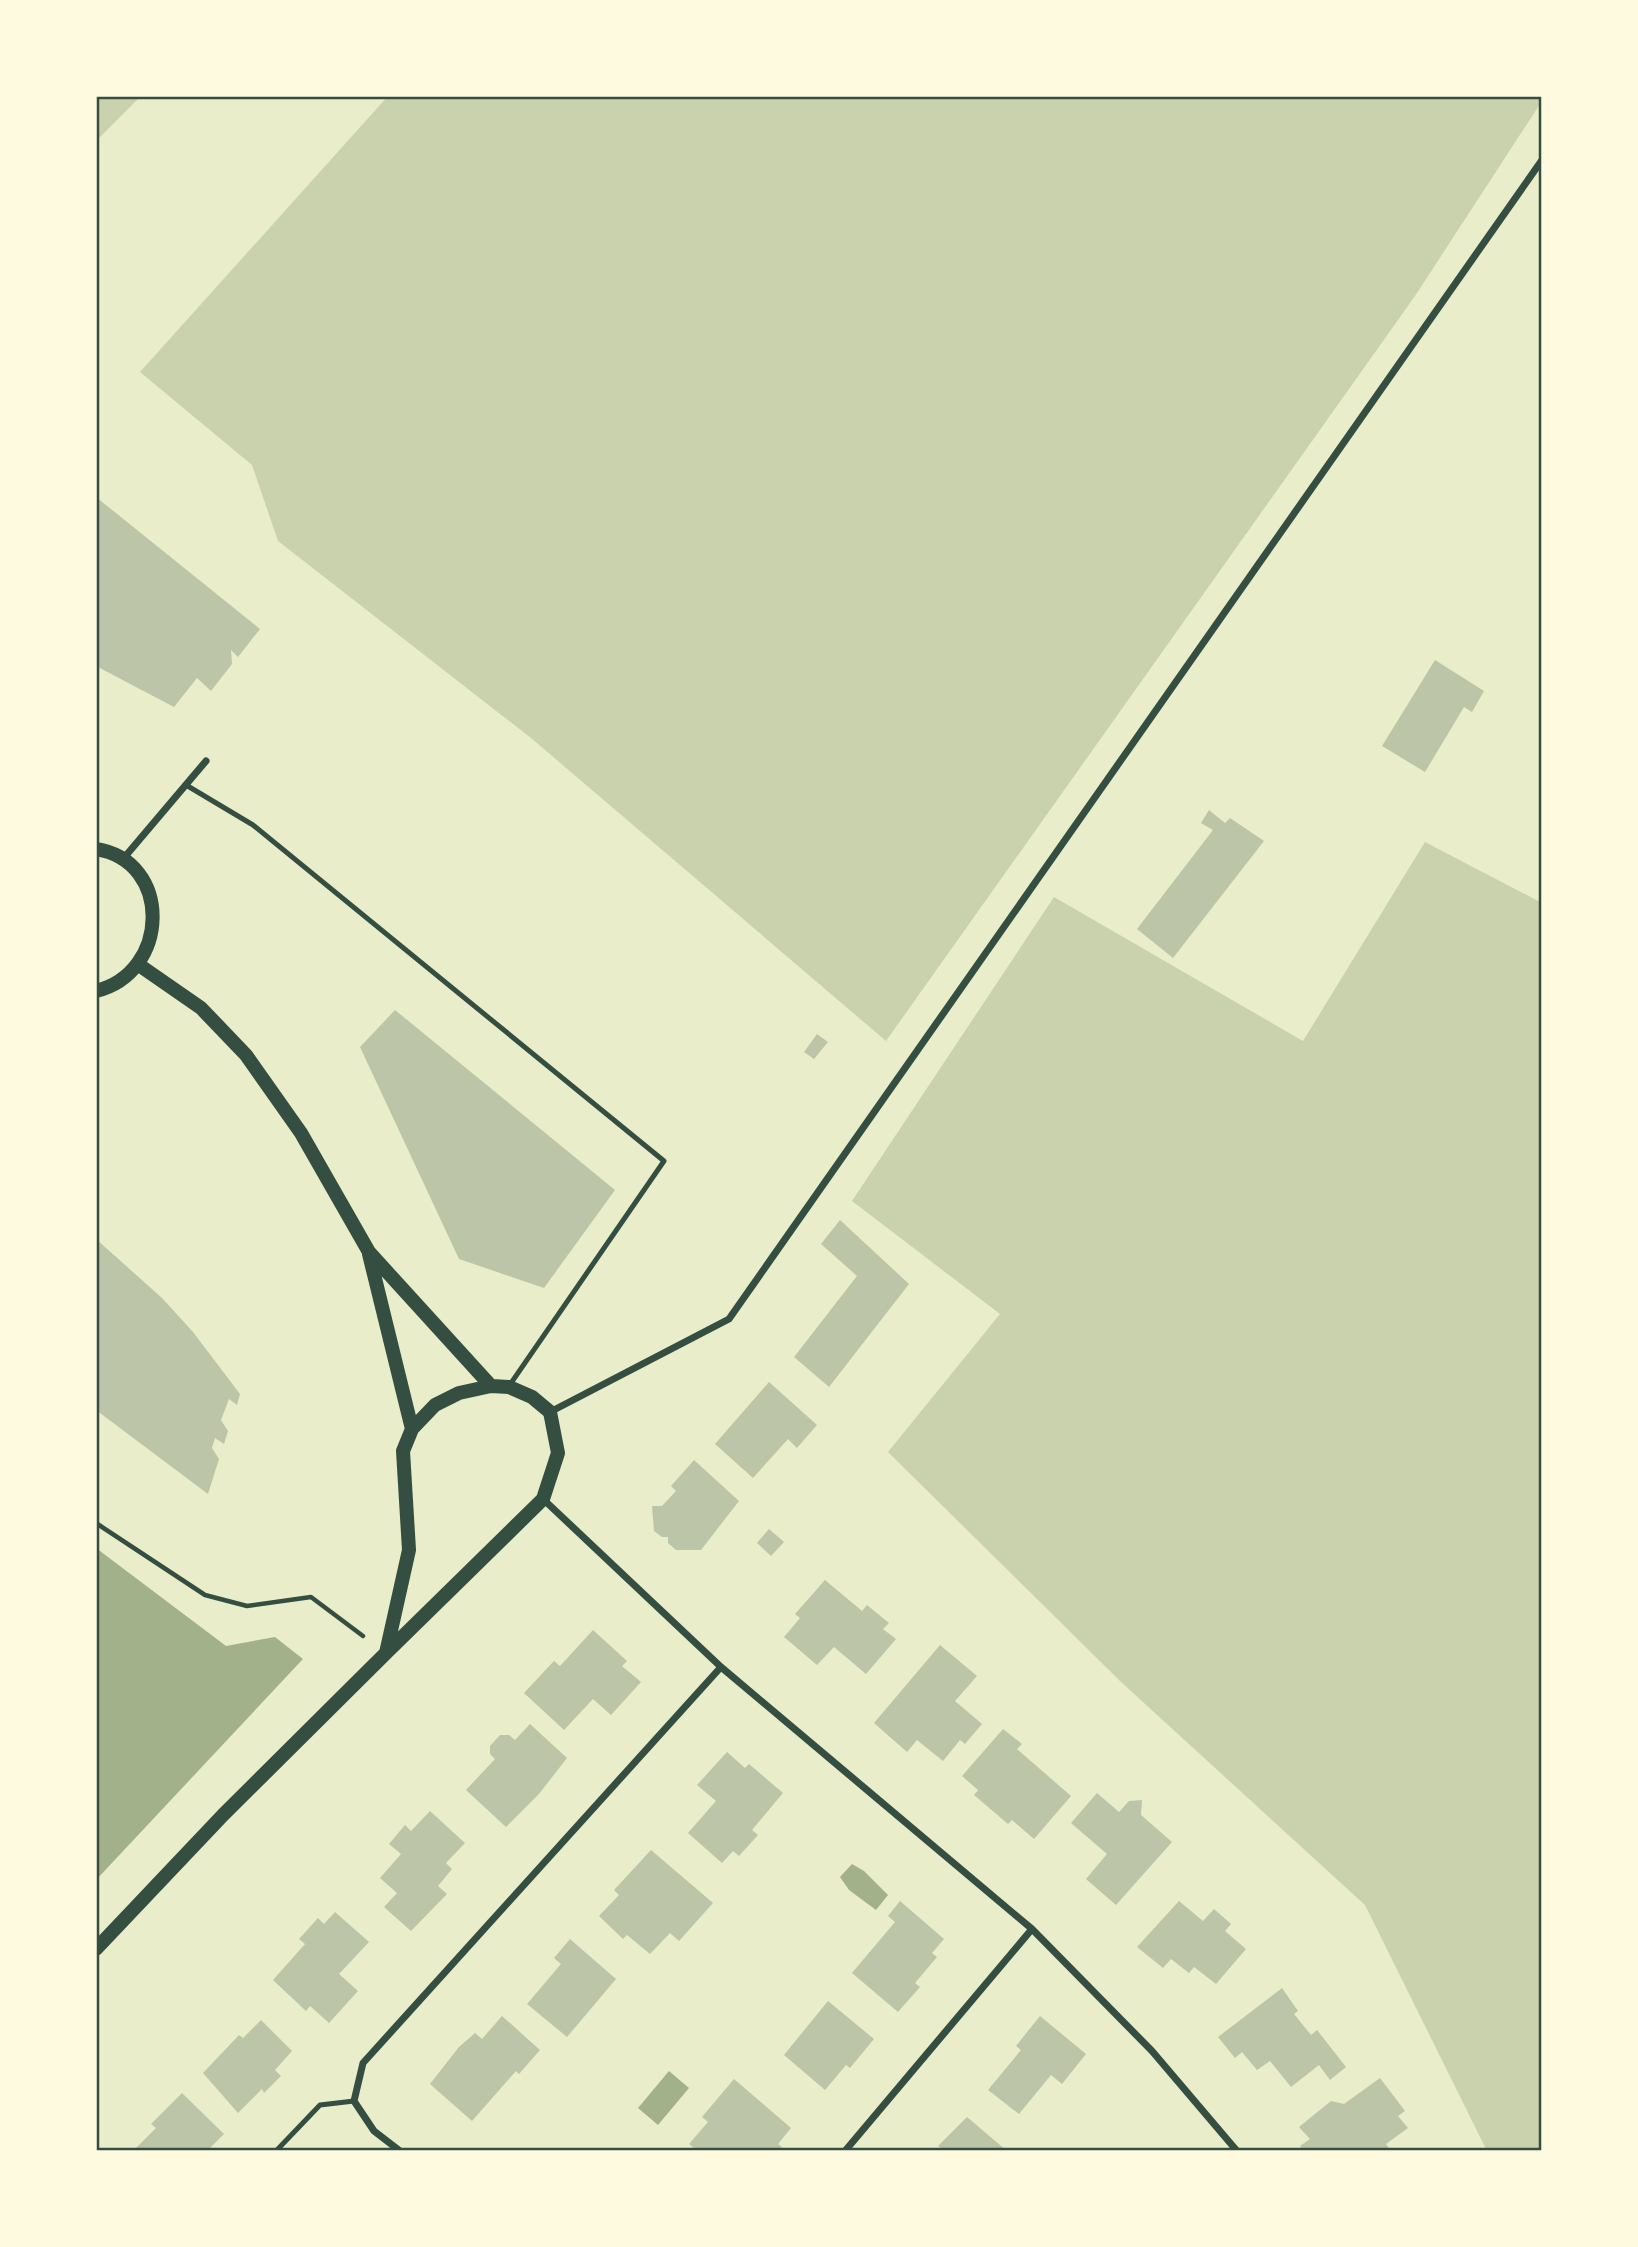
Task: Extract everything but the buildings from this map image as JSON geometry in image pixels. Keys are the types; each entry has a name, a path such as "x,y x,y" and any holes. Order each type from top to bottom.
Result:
{"main road":[{"path":"96,849 123,860 140,876 150,897 154,920 150,944 139,965 121,981 96,991"},
{"path":"139,965 201,1007 246,1055 301,1133 369,1252 491,1387"},
{"path":"369,1252 412,1429"},
{"path":"96,1949 223,1815 543,1499 558,1453 550,1412 532,1397 509,1387 459,1392 435,1405 412,1429 403,1451 409,1550 386,1653"}],"street":[{"path":"550,1412 729,1319 1542,160"},
{"path":"123,860 206,761"},
{"path":"543,1499 721,1667 1032,1928 1152,2051 1237,2151"},
{"path":"400,2151 374,2131 354,2101 363,2063 721,1667"},
{"path":"845,2151 1032,1928"}],"lane":[{"path":"186,785 253,825 664,1161 509,1387"},
{"path":"276,2151 320,2105 354,2101"}],"path":[{"path":"96,1523 205,1595 247,1606 311,1597 386,1653"}],"shaded area":[{"path":"96,96 141,96 96,141"},
{"path":"388,96 1542,96 1542,101 1415,296 886,1041 531,738 278,541 252,465 140,372"},
{"path":"1425,842 1542,903 1541,2151 1487,2151 1365,1905 1121,1682 888,1452 1000,1314 852,1201 1054,897 1303,1041"},
{"path":"96,1548 226,1646 275,1637 303,1659 96,1880"},
{"path":"852,1864 864,1871 888,1895 876,1910 849,1890 840,1877"},
{"path":"669,2071 689,2088 658,2125 638,2108"}]}
